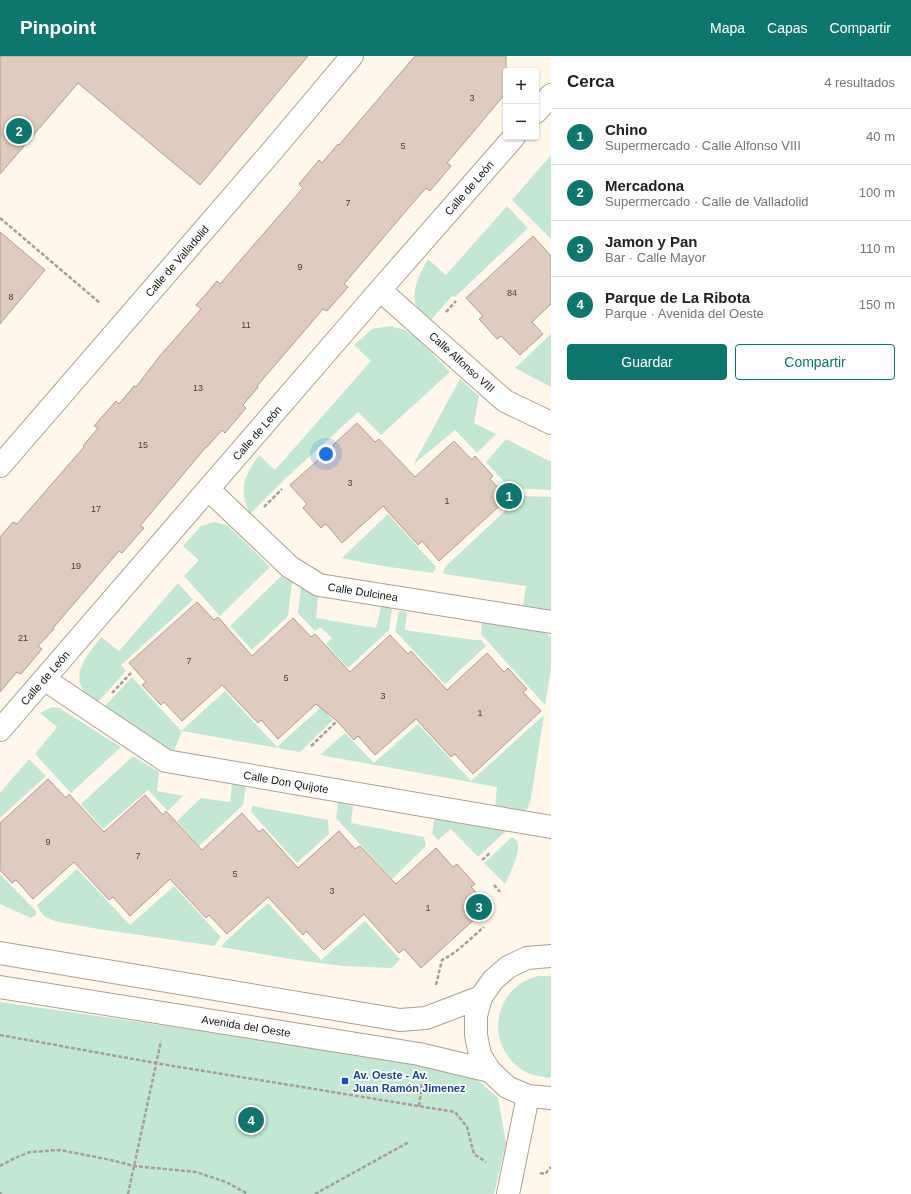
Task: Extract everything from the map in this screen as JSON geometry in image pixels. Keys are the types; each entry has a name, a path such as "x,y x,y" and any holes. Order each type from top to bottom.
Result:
{"street":[{"name":"Calle de Valladolid","path":"0,466 273,150 352,56"},
{"path":"539,109 551,95"},
{"name":"Calle de León","path":"0,730 511,140"},
{"name":"Calle Alfonso VIII","path":"380,290 505,401 551,423"},
{"name":"Calle Dulcinea","path":"208,489 290,567 319,584 551,622"},
{"name":"Calle Don Quijote","path":"44,679 166,761 551,827"},
{"path":"550,952 527,958 508,967 493,980 481,998 476,1016 476,1036 480,1055 490,1071 507,1087 528,1096 551,1098"},
{"path":"0,953 400,1020 426,1018 481,998"},
{"name":"Avenida del Oeste","path":"0,987 408,1052 490,1071"},
{"path":"508,1194 528,1096"}],"path":[{"path":"0,218 100,304"},
{"path":"311,746 337,721"},
{"path":"482,860 490,853"},
{"path":"494,885 500,892"},
{"path":"0,1035 156,1063 455,1112 467,1127 474,1154 489,1163 545,1174 551,1167"},
{"path":"128,1194 161,1041"},
{"path":"315,1194 409,1142"},
{"path":"0,1166 30,1152 60,1150 134,1166 196,1172 226,1182 248,1194"}],"green space":[{"path":"551,155 551,239 512,200"},
{"path":"507,206 528,228 455,297 452,296 431,320 417,307 414,295 417,282 428,259 446,275"},
{"path":"390,326 405,330 418,339 450,372 381,435 358,412 285,479 250,514 244,498 244,483 259,455 275,470 371,361 354,345 372,329"},
{"path":"551,334 551,387 515,368"},
{"path":"460,379 479,396 474,423 496,434 477,453 455,430 413,465"},
{"path":"506,439 551,462 551,490 510,488 486,462"},
{"path":"521,496 551,497 551,612 523,606 526,586 443,574 445,567"},
{"path":"388,514 436,567 433,573 376,565 342,558"},
{"path":"214,522 227,525 270,567 220,616 184,576 199,560 183,546 201,526"},
{"path":"281,576 292,582 288,616 252,650 230,626"},
{"path":"178,583 193,600 121,665 126,671 97,703 84,692 80,683 79,676 81,669 88,655 101,637 119,651"},
{"path":"301,587 318,597 316,618 376,628 381,606 392,608 389,630 348,668 326,644 332,638 320,627 315,631 298,613"},
{"path":"399,611 407,612 405,630 481,640 486,646 445,684 395,631"},
{"path":"482,621 538,631 551,637 551,669 545,705 481,634"},
{"path":"132,677 181,731 225,691 277,747 321,707 333,720 300,752 182,731 173,753 104,707"},
{"path":"52,707 59,708 121,747 71,793 35,754 57,727 40,713"},
{"path":"544,715 531,799 528,808 523,812 495,807 497,787 320,755 345,733 374,763 418,724 471,781"},
{"path":"133,756 159,772 157,791 183,796 168,811 148,790 103,829 81,804"},
{"path":"29,759 46,776 0,818 0,793"},
{"path":"232,784 246,787 243,805 199,846 177,821 201,798 230,802"},
{"path":"338,802 353,806 351,823 424,837 426,846 392,879 336,818"},
{"path":"252,806 328,820 329,834 297,863 251,812"},
{"path":"435,818 506,831 478,857 451,829 438,840 432,833"},
{"path":"512,837 517,841 518,851 505,884 484,863"},
{"path":"77,869 130,925 174,886 221,937 214,946 92,928 55,921 45,917 37,905"},
{"path":"0,874 36,911 36,915 31,918 0,904"},
{"path":"268,903 321,960 365,921 400,959 392,968 343,966 296,960 221,947"},
{"path":"538,976 551,976 551,1077 549,1078 537,1076 521,1070 509,1058 499,1036 498,1024 504,1002 511,992 521,983"},
{"path":"0,1002 223,1034 418,1058 472,1075 498,1098 506,1143 494,1194 0,1194"}],"building":[{"path":"0,56 308,56 200,185 78,83 0,174"},
{"path":"415,56 506,56 506,68 503,68 503,97 447,163 451,166 430,191 426,188 411,205 344,284 348,287 327,311 323,309 257,386 258,387 243,405 246,408 225,433 222,430 206,447 140,526 144,528 122,553 119,551 53,628 54,629 38,646 42,649 21,674 17,672 0,692 0,537 13,522 17,524 84,447 83,446 98,428 94,426 116,401 119,404 134,386 136,387 159,357 201,309 196,305 217,281 220,284 303,188 299,184 319,160 322,163 338,144 339,145"},
{"path":"0,232 45,270 0,324"},
{"path":"533,236 551,256 551,304 532,322 543,334 520,355 501,336 497,339 479,319 483,316 466,298"},
{"path":"357,423 375,442 379,439 415,477 454,441 472,460 475,456 493,476 490,479 508,498 439,561 422,541 418,545 383,506 342,543 326,524 321,528 303,508 307,504 290,485 334,446 333,445"},
{"path":"197,602 214,620 218,617 252,656 293,618 311,637 315,634 350,672 390,635 408,654 411,651 447,690 487,653 504,672 508,668 527,689 523,692 541,711 473,774 455,754 451,757 416,719 375,755 358,736 354,740 337,721 316,704 278,739 261,720 258,723 222,685 182,721 164,702 161,705 142,685 146,682 129,663"},
{"path":"48,779 66,798 69,794 104,832 145,795 163,815 166,811 202,850 242,813 259,832 263,829 298,868 339,831 355,849 360,846 396,884 436,848 453,867 457,864 475,884 471,887 489,906 421,968 404,949 399,953 364,914 324,950 306,931 303,935 268,897 227,934 209,915 206,918 170,879 130,916 113,897 109,900 74,862 33,899 16,880 12,883 0,870 0,823"}],"place":[{"name":"Mercadona","path":"19,131"},
{"name":"Chino","path":"509,496"},
{"name":"Jamon y Pan","path":"479,907"},
{"name":"Av. Oeste - Av. Juan Ramón Jimenez","path":"345,1081"},
{"name":"Parque de La Ribota","path":"251,1120"}]}
